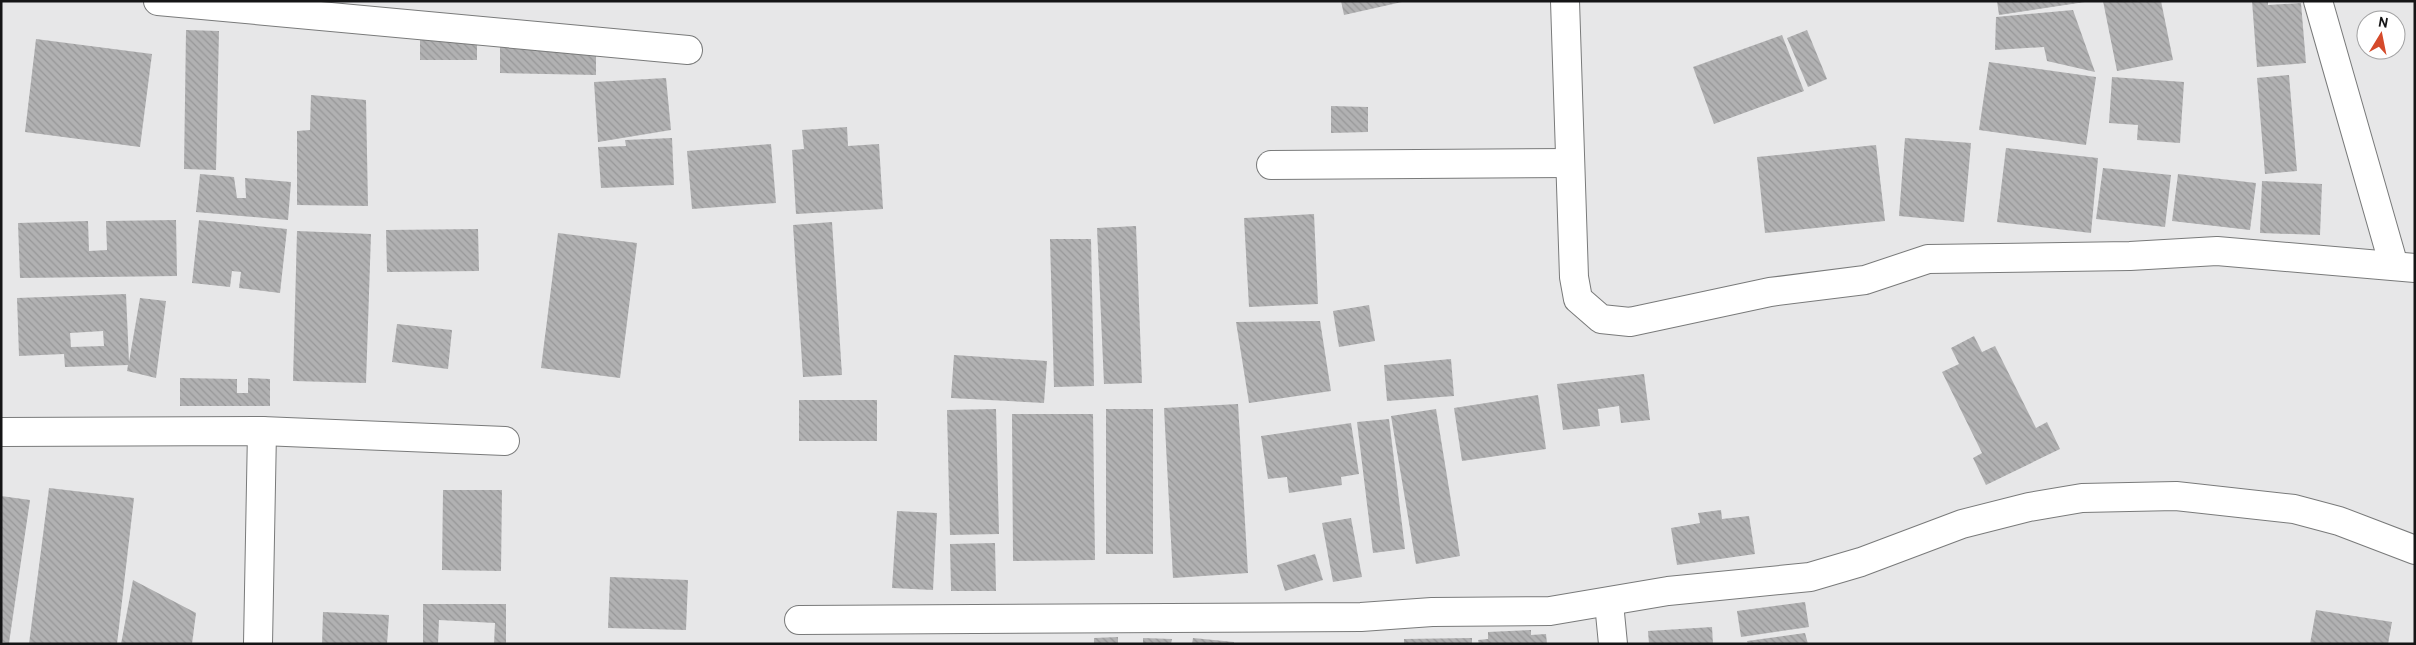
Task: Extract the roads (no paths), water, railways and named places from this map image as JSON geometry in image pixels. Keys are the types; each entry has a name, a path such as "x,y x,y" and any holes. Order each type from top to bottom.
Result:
{"street":[{"path":"158,1 688,50"},
{"path":"1565,1 1574,277 1578,299 1601,319 1630,322 1770,292 1865,280 1928,259 2130,256 2217,252 2404,267 2318,1"},
{"path":"1271,165 1570,163"},
{"path":"1,432 262,431 505,440"},
{"path":"258,644 262,431"},
{"path":"799,620 1361,617 1432,612 1550,611 1668,592 1810,577 1861,562 1962,524 2029,507 2082,498 2176,496 2294,509 2339,520 2415,550"},
{"path":"1609,603 1613,644"}]}
